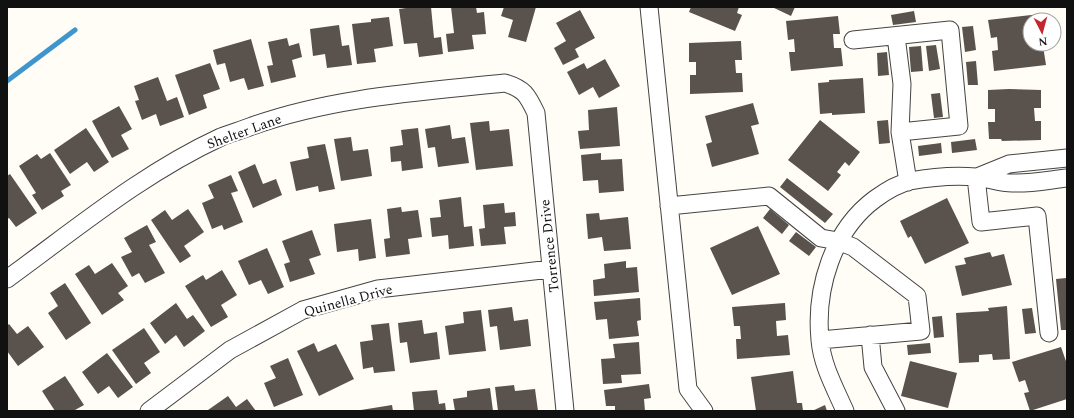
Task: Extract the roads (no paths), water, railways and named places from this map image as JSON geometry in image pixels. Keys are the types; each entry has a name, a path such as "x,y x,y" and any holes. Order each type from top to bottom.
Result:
{"street":[{"path":"649,7 688,389 704,411"},
{"path":"853,40 950,30 959,126 900,132"},
{"path":"896,36 902,84 900,132 908,182"},
{"name":"Shelter Lane","path":"7,279 132,188 176,160 222,137 265,122 314,108 375,96 505,83 518,87"},
{"name":"Torrence Drive","path":"518,87 528,97 536,113 565,411"},
{"path":"976,177 1009,164 1067,158"},
{"path":"1046,160 1047,180"},
{"path":"845,411 829,375 823,357 820,340 819,319 822,291 830,260 838,241 846,228 864,207 888,190 908,182 941,176 976,177 1012,183 1067,178"},
{"path":"976,177 981,222 1037,216 1049,333"},
{"path":"669,206 770,196 821,238 838,241 853,246 917,296 921,331 820,340"},
{"name":"Quinella Drive","path":"149,411 230,350 303,310 378,289 551,269"},
{"path":"870,335 873,367 896,411"}],"waterway":[{"path":"7,81 75,30"}]}
